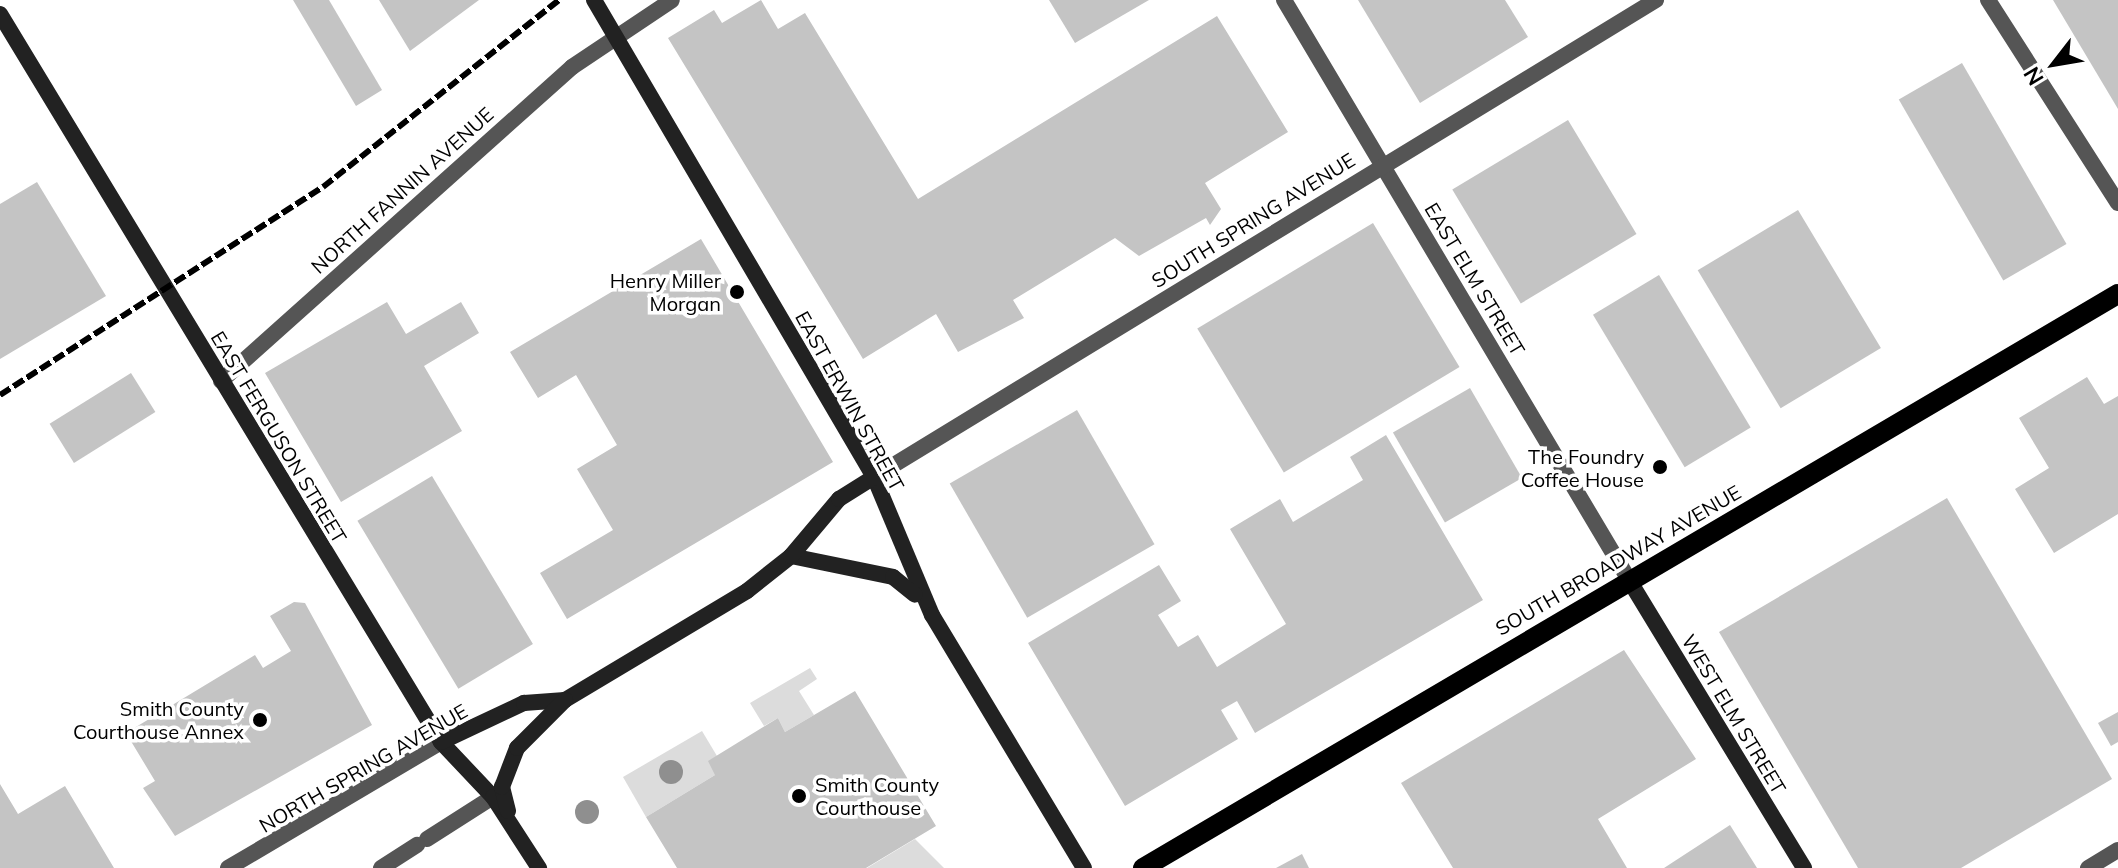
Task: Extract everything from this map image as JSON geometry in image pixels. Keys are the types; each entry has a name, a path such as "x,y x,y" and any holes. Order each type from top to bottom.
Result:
{"main road":[{"name":"EAST ERWIN STREET","path":"594,0 874,477 932,615 1084,868"},
{"name":"EAST FERGUSON STREET","path":"0,14 441,742 493,797 539,868"},
{"name":"SOUTH BROADWAY AVENUE","path":"1143,868 2118,294"},
{"name":"NORTH SPRING AVENUE","path":"441,742 524,703 565,700 747,591 791,556 839,499 874,477"},
{"path":"791,556 893,577 932,615"},
{"name":"WEST ELM STREET","path":"1629,580 1804,868"},
{"path":"512,822 502,787 508,768 525,736 565,700"}],"street":[{"name":"NORTH FANNIN AVENUE","path":"221,381 451,170 615,34 672,0"},
{"name":"EAST ELM STREET","path":"1284,0 1629,580"},
{"name":"SOUTH SPRING AVENUE","path":"874,477 1383,163 1656,0"},
{"path":"1988,0 2118,203"},
{"name":"NORTH SPRING AVENUE","path":"228,868 441,742"},
{"path":"391,866 422,842 493,797"},
{"path":"2088,868 2118,850"}],"shaded area":[{"path":"810,668 817,679 799,691 814,715 785,732 778,718 764,726 750,703"},
{"path":"702,731 717,756 715,775 646,817 623,777"},
{"path":"915,839 944,868 867,868"}],"building":[{"path":"293,0 329,0 382,90 356,106"},
{"path":"379,0 479,0 410,51"},
{"path":"761,0 778,29 805,13 918,199 1217,16 1288,132 1205,183 1221,209 1210,225 1206,218 1139,256 1115,238 1013,300 1024,318 958,352 936,314 863,359 668,38 714,10 722,23"},
{"path":"1049,0 1149,0 1075,43"},
{"path":"1358,0 1505,0 1528,37 1420,103"},
{"path":"2053,0 2118,0 2118,109"},
{"path":"1962,63 2066,244 2003,280 1899,100"},
{"path":"1568,120 1637,234 1521,304 1452,190"},
{"path":"37,182 106,296 0,359 0,204"},
{"path":"1798,210 1881,348 1781,408 1698,270"},
{"path":"1373,223 1460,367 1284,473 1197,329"},
{"path":"701,239 833,462 567,619 540,573 613,530 577,469 617,445 576,375 538,398 510,352"},
{"path":"1659,275 1751,428 1685,467 1593,315"},
{"path":"387,302 406,334 461,302 479,333 424,366 462,431 341,502 265,373"},
{"path":"131,373 155,412 74,463 50,424"},
{"path":"2087,377 2104,404 2118,396 2118,514 2054,553 2015,489 2049,468 2019,418"},
{"path":"1470,388 1522,478 1445,523 1393,432"},
{"path":"1077,410 1154,544 1027,618 950,484"},
{"path":"1386,435 1483,600 1255,733 1237,701 1221,710 1238,739 1125,806 1028,643 1159,565 1181,601 1158,615 1178,647 1198,635 1217,667 1286,624 1230,529 1280,499 1293,522 1363,480 1350,457"},
{"path":"432,476 533,644 458,689 357,521"},
{"path":"1947,498 2112,779 1961,868 1858,868 1719,632"},
{"name":"Smith County Courthouse Annex","path":"294,602 305,603 372,725 175,836 143,788 155,781 126,733 255,655 263,668 291,651 270,616"},
{"path":"1624,650 1696,759 1598,819 1627,868 1453,868 1401,783"},
{"name":"Smith County Courthouse","path":"855,691 936,826 866,868 677,868 646,817 715,775 708,761 778,718 785,732"},
{"path":"2118,712 2118,742 2111,746 2098,723"},
{"path":"0,784 18,814 65,786 114,868 0,868"},
{"path":"1730,825 1757,868 1664,868"},
{"path":"1302,854 1309,868 1276,868"}],"railway":[{"path":"0,395 323,187 559,0"}],"place":[{"name":"Henry Miller Morgan","path":"737,292"},
{"name":"The Foundry Coffee House","path":"1660,467"},
{"name":"Smith County Courthouse Annex","path":"260,720"},
{"name":"Smith County Courthouse","path":"799,796"}]}
